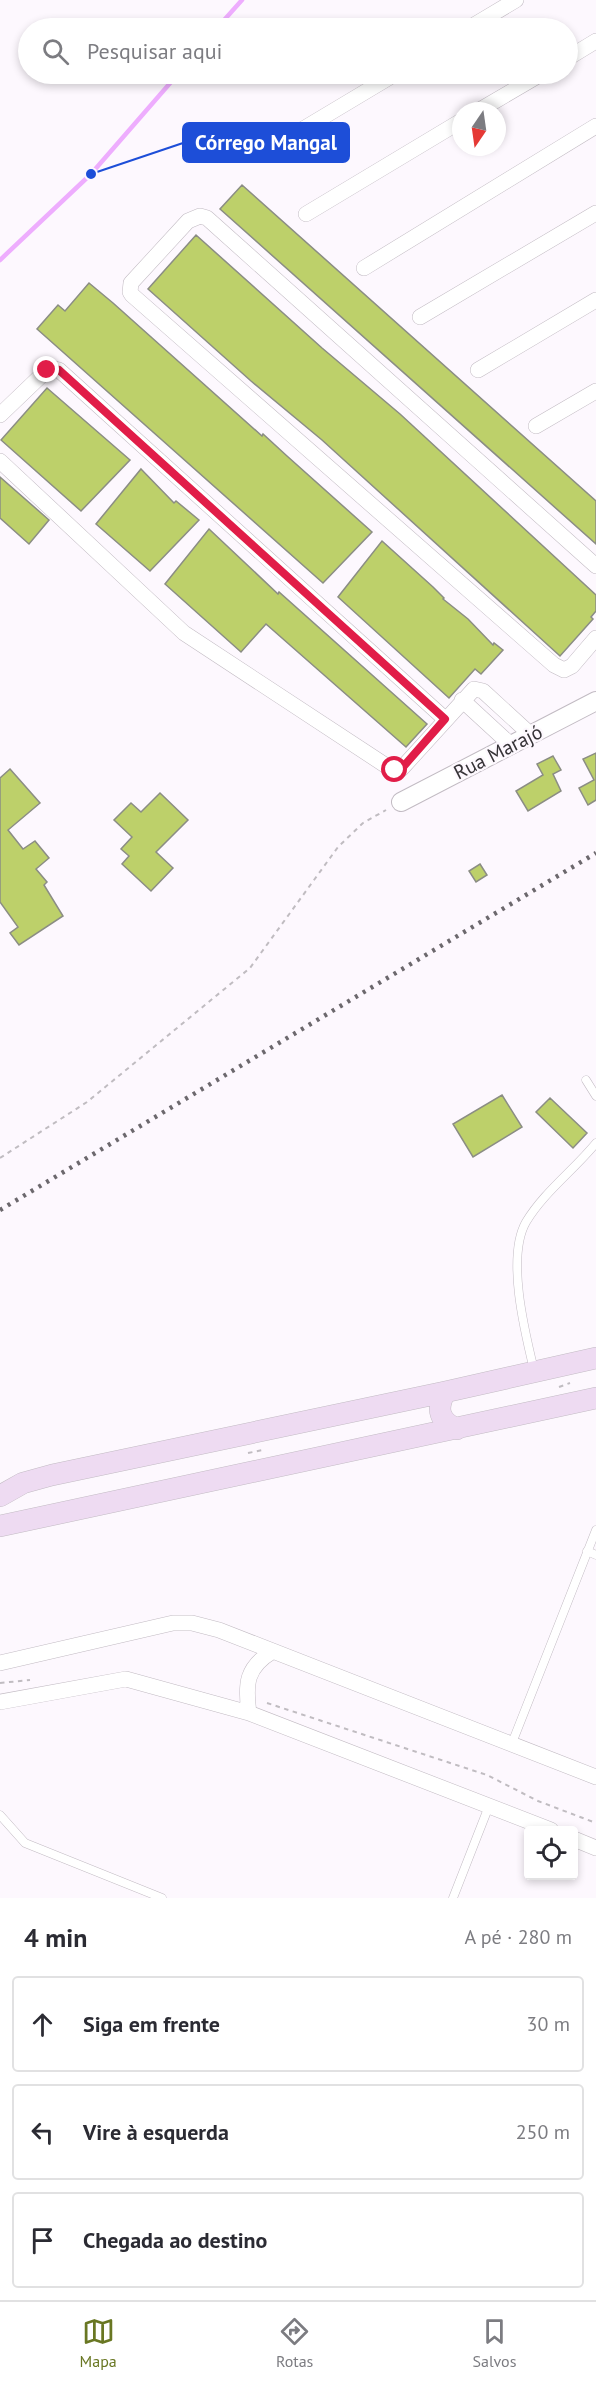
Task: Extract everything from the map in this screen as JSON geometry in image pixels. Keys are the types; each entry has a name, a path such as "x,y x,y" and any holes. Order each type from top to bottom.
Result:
{"main road":[{"path":"0,1496 23,1484 52,1475 596,1358"},
{"path":"445,1392 439,1411 445,1422 457,1429"},
{"path":"0,1526 596,1398"}],"street":[{"path":"486,18 516,0"},
{"path":"578,52 596,41"},
{"path":"268,150 378,84"},
{"path":"493,102 524,84"},
{"path":"306,214 452,126"},
{"path":"364,268 596,126"},
{"path":"420,317 596,213"},
{"path":"596,566 207,218 200,216 188,221 131,283 132,295 554,665 564,670 572,666 596,638"},
{"path":"478,370 596,300"},
{"path":"0,415 47,370 51,368 59,370 445,719"},
{"path":"536,426 596,391"},
{"path":"0,461 184,633 391,769 400,770 470,691 479,689 531,735"},
{"path":"462,700 511,745"},
{"name":"Rua Marajó","path":"395,805 596,701"},
{"path":"0,1664 173,1623 192,1623 219,1630 596,1777"},
{"path":"249,1713 247,1682 259,1660 273,1651"},
{"path":"0,1701 126,1679 249,1713 541,1826"},
{"path":"578,1841 596,1848"}],"lane":[{"path":"586,1080 596,1096"},
{"path":"534,1372 522,1323 518,1270 519,1240 526,1223 538,1206 596,1143"},
{"path":"512,1743 596,1530"},
{"path":"587,1551 596,1555"},
{"path":"453,1898 489,1806"},
{"path":"0,1815 25,1843 162,1898"}],"path":[{"path":"0,1158 87,1102 250,968 338,847 363,823 395,805"}],"building":[{"path":"242,185 596,501 596,544 220,209"},
{"path":"196,235 322,348 400,414 596,595 596,611 591,617 593,619 560,656 322,440 251,381 148,289"},
{"path":"89,283 372,532 323,583 37,329 58,305 65,311"},
{"path":"47,388 130,460 81,511 1,440"},
{"path":"141,469 174,503 176,501 199,520 150,571 96,524"},
{"path":"0,477 49,520 29,544 0,518"},
{"path":"209,529 278,594 279,592 427,724 406,747 266,624 241,652 165,584"},
{"path":"382,541 433,587 443,599 468,619 493,645 494,643 503,650 481,674 475,669 449,698 338,597"},
{"path":"596,753 596,800 588,805 579,788 594,780 583,759"},
{"path":"553,756 561,770 553,774 561,791 528,811 516,791 543,775 537,764"},
{"path":"10,769 40,803 8,830 23,849 35,841 49,858 36,869 47,882 44,885 63,916 19,945 10,933 18,927 0,902 0,778"},
{"path":"160,793 188,820 156,852 173,868 151,891 122,864 129,856 121,849 132,837 114,820 131,803 141,812"},
{"path":"480,864 487,875 476,882 469,871"},
{"path":"502,1095 522,1127 473,1157 453,1124"},
{"path":"550,1098 587,1133 573,1148 536,1112"}],"waterway":[{"path":"226,18 242,0"},
{"path":"0,260 91,174 169,84"}],"railway":[{"path":"0,1210 596,853"}],"place":[{"name":"Córrego Mangal","path":"91,174"}],"route":[{"path":"47,370 55,368 59,370 445,719 403,767 395,770"}]}
